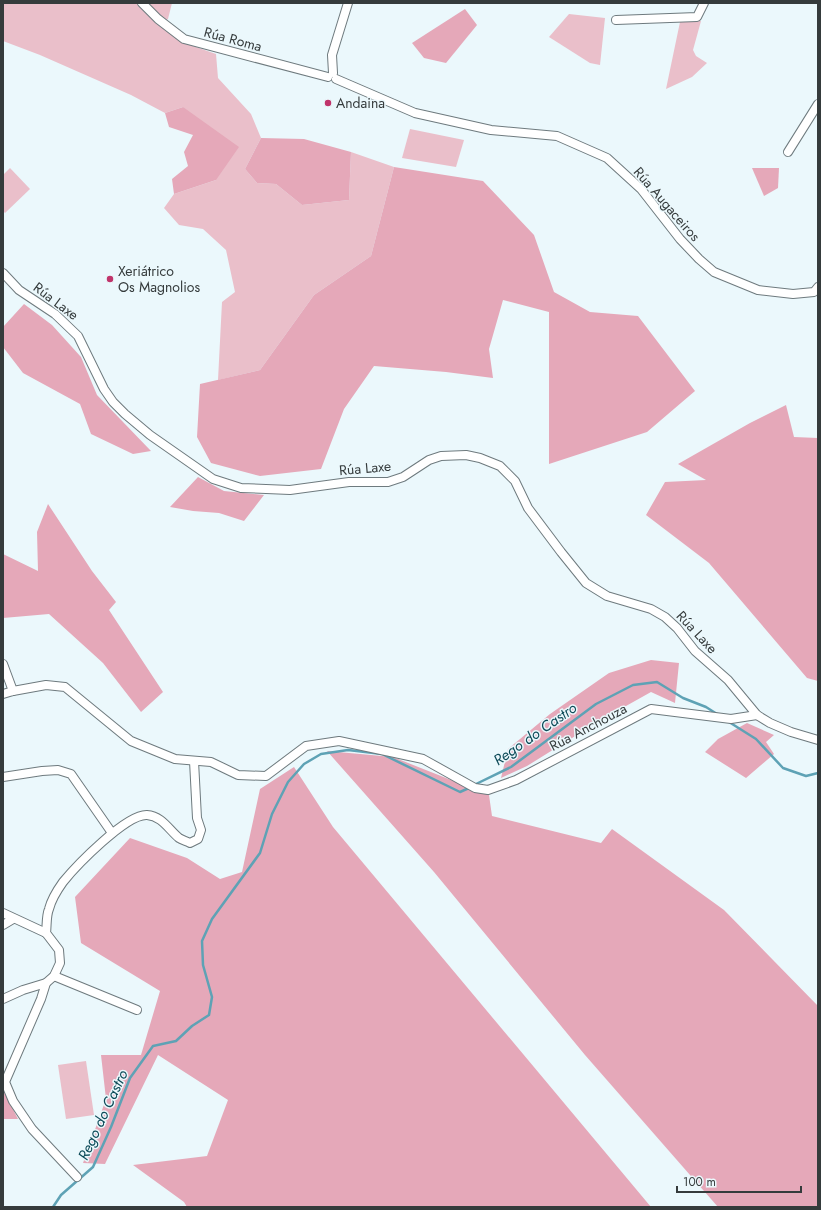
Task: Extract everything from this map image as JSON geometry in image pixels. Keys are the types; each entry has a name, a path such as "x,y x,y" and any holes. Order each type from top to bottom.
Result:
{"street":[{"name":"Rúa Roma","path":"142,3 158,19 184,39 332,76"},
{"path":"332,76 332,55 348,3"},
{"path":"616,20 697,17 704,3"},
{"name":"Rúa Augaceiros","path":"332,76 415,113 490,130 557,136 607,158 641,190 680,239 714,272 758,290 793,294 814,292 818,288"},
{"path":"788,152 818,104"},
{"name":"Rúa Laxe","path":"3,273 19,290 55,314 78,336 104,389 113,402 125,414 150,435 213,479 241,488 290,490 349,482 388,482 403,477 429,460 441,456 466,455 480,458 500,466 515,481 528,508 560,552 586,583 607,596 650,609 665,617 677,628 695,651 728,680 757,715 770,723 791,732 818,740"},
{"path":"3,664 13,691"},
{"name":"Rúa Anchouza","path":"3,694 46,685 65,687 131,741 175,759 211,762 238,775 266,776 306,746 339,741 422,759 475,788 488,790 516,780 650,709 731,719 757,715"},
{"path":"46,933 48,909 62,884 79,863 112,833 136,818 147,815 157,818 167,824 179,838 190,843 198,839 201,830 197,811 194,761"},
{"path":"3,778 42,771 58,770 71,774 112,833"},
{"path":"3,913 13,919 46,933 59,950 60,963 54,976 46,983 23,990 3,999"},
{"path":"3,925 13,919"},
{"path":"54,976 137,1010"},
{"path":"46,983 41,999 5,1082 13,1101 32,1129 77,1177"}],"shaded area":[{"path":"3,3 172,3 168,19 165,21 193,46 216,54 218,78 251,114 261,138 245,169 257,183 276,184 302,205 349,200 351,152 394,167 371,256 314,295 260,370 218,380 222,302 235,292 226,250 203,229 179,225 164,208 174,194 216,180 183,107 165,113 131,95 40,55 3,41"},
{"path":"465,9 477,25 446,63 424,58 412,43"},
{"path":"569,14 605,18 600,65 590,63 549,37"},
{"path":"701,21 693,50 696,56 707,63 692,77 666,89 680,22"},
{"path":"183,107 239,147 216,180 174,194 172,179 188,166 184,152 193,135 169,127 165,113"},
{"path":"410,129 464,140 456,167 402,158"},
{"path":"261,138 304,139 351,152 349,200 302,205 276,184 257,183 245,169"},
{"path":"394,167 483,181 534,235 554,292 590,312 638,316 695,391 647,432 549,464 549,312 503,300 489,349 493,378 446,372 374,366 344,409 321,469 260,476 211,463 197,437 200,384 260,370 314,295 371,256"},
{"path":"10,168 30,189 5,213 3,211 3,175"},
{"path":"752,168 779,168 778,188 764,196"},
{"path":"24,304 52,325 81,357 97,395 151,451 133,454 91,434 80,404 23,373 3,347 3,327"},
{"path":"786,405 794,437 818,438 818,681 807,678 709,563 646,515 665,482 706,480 678,464 750,423"},
{"path":"198,477 224,491 264,495 244,521 219,513 170,507"},
{"path":"48,504 92,571 116,602 109,610 163,692 141,712 103,663 49,614 3,618 3,554 38,571 37,532"},
{"path":"651,660 679,663 675,703 651,692 601,720 527,766 501,778 508,749 550,714 609,673"},
{"path":"747,723 774,735 766,742 774,754 746,778 705,752 718,739"},
{"path":"327,751 393,757 489,795 492,816 601,843 612,829 724,910 818,1006 818,1207 718,1207 585,1055 434,872"},
{"path":"294,767 333,827 651,1207 187,1207 184,1202 133,1165 207,1156 228,1100 158,1055 105,1164 83,1163 106,1099 101,1055 141,1055 160,991 81,943 75,897 130,838 187,858 220,879 242,872 260,789"},
{"path":"86,1061 94,1115 66,1119 58,1065"},
{"path":"3,1090 18,1119 3,1119"}],"waterway":[{"name":"Rego do Castro","path":"474,785 511,767 596,704 633,685 657,682 683,698 706,707 717,714"},
{"name":"Rego do Castro","path":"729,722 756,739 783,768 806,776 818,773"},
{"name":"Rego do Castro","path":"53,1207 61,1195 93,1167 111,1127 130,1078 153,1046 176,1041 192,1026 209,1015 212,997 203,965 202,941 212,919 260,853 272,814 288,782 304,764 321,754 348,750 382,754 460,792 469,788"}],"place":[{"name":"Andaina","path":"328,103"},
{"name":"Xeriátrico Os Magnolios","path":"110,279"}]}
